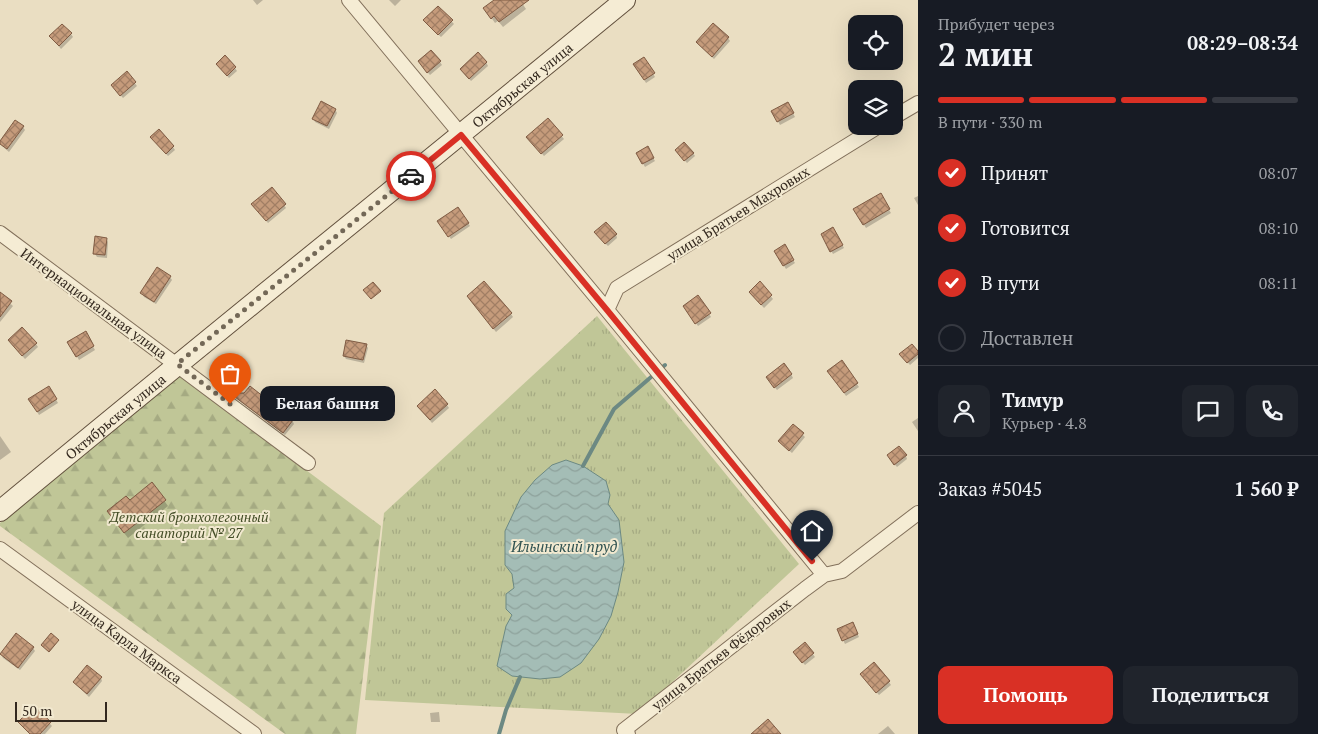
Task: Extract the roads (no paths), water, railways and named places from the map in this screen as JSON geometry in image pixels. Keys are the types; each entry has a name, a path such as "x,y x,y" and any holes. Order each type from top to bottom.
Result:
{"main road":[{"name":"Октябрьская улица","path":"0,511 177,364 625,0"}],"street":[{"path":"349,0 607,310 824,576"},
{"path":"903,112 918,103"},
{"name":"улица Братьев Махровых","path":"607,310 617,288 864,135"},
{"name":"Интернациональная улица","path":"0,234 308,463"},
{"name":"улица Братьев Фёдоровых","path":"626,732 824,576 842,571 918,513"},
{"name":"улица Карла Маркса","path":"0,549 254,734"}],"water":[{"name":"Ильинский пруд","path":"566,460 583,466 606,481 610,495 608,504 619,520 624,562 618,592 611,616 599,639 581,663 560,677 540,679 512,676 497,666 506,626 512,615 506,609 506,594 514,588 512,574 505,565 505,531 521,497 535,480 552,465"}],"waterway":[{"path":"583,466 614,409 665,365"},
{"path":"499,734 506,710 520,677"}],"place":[{"name":"Белая башня","path":"230,404"}],"park label":[{"name":"Детский бронхолегочный санаторий № 27","path":"189,524"}]}
